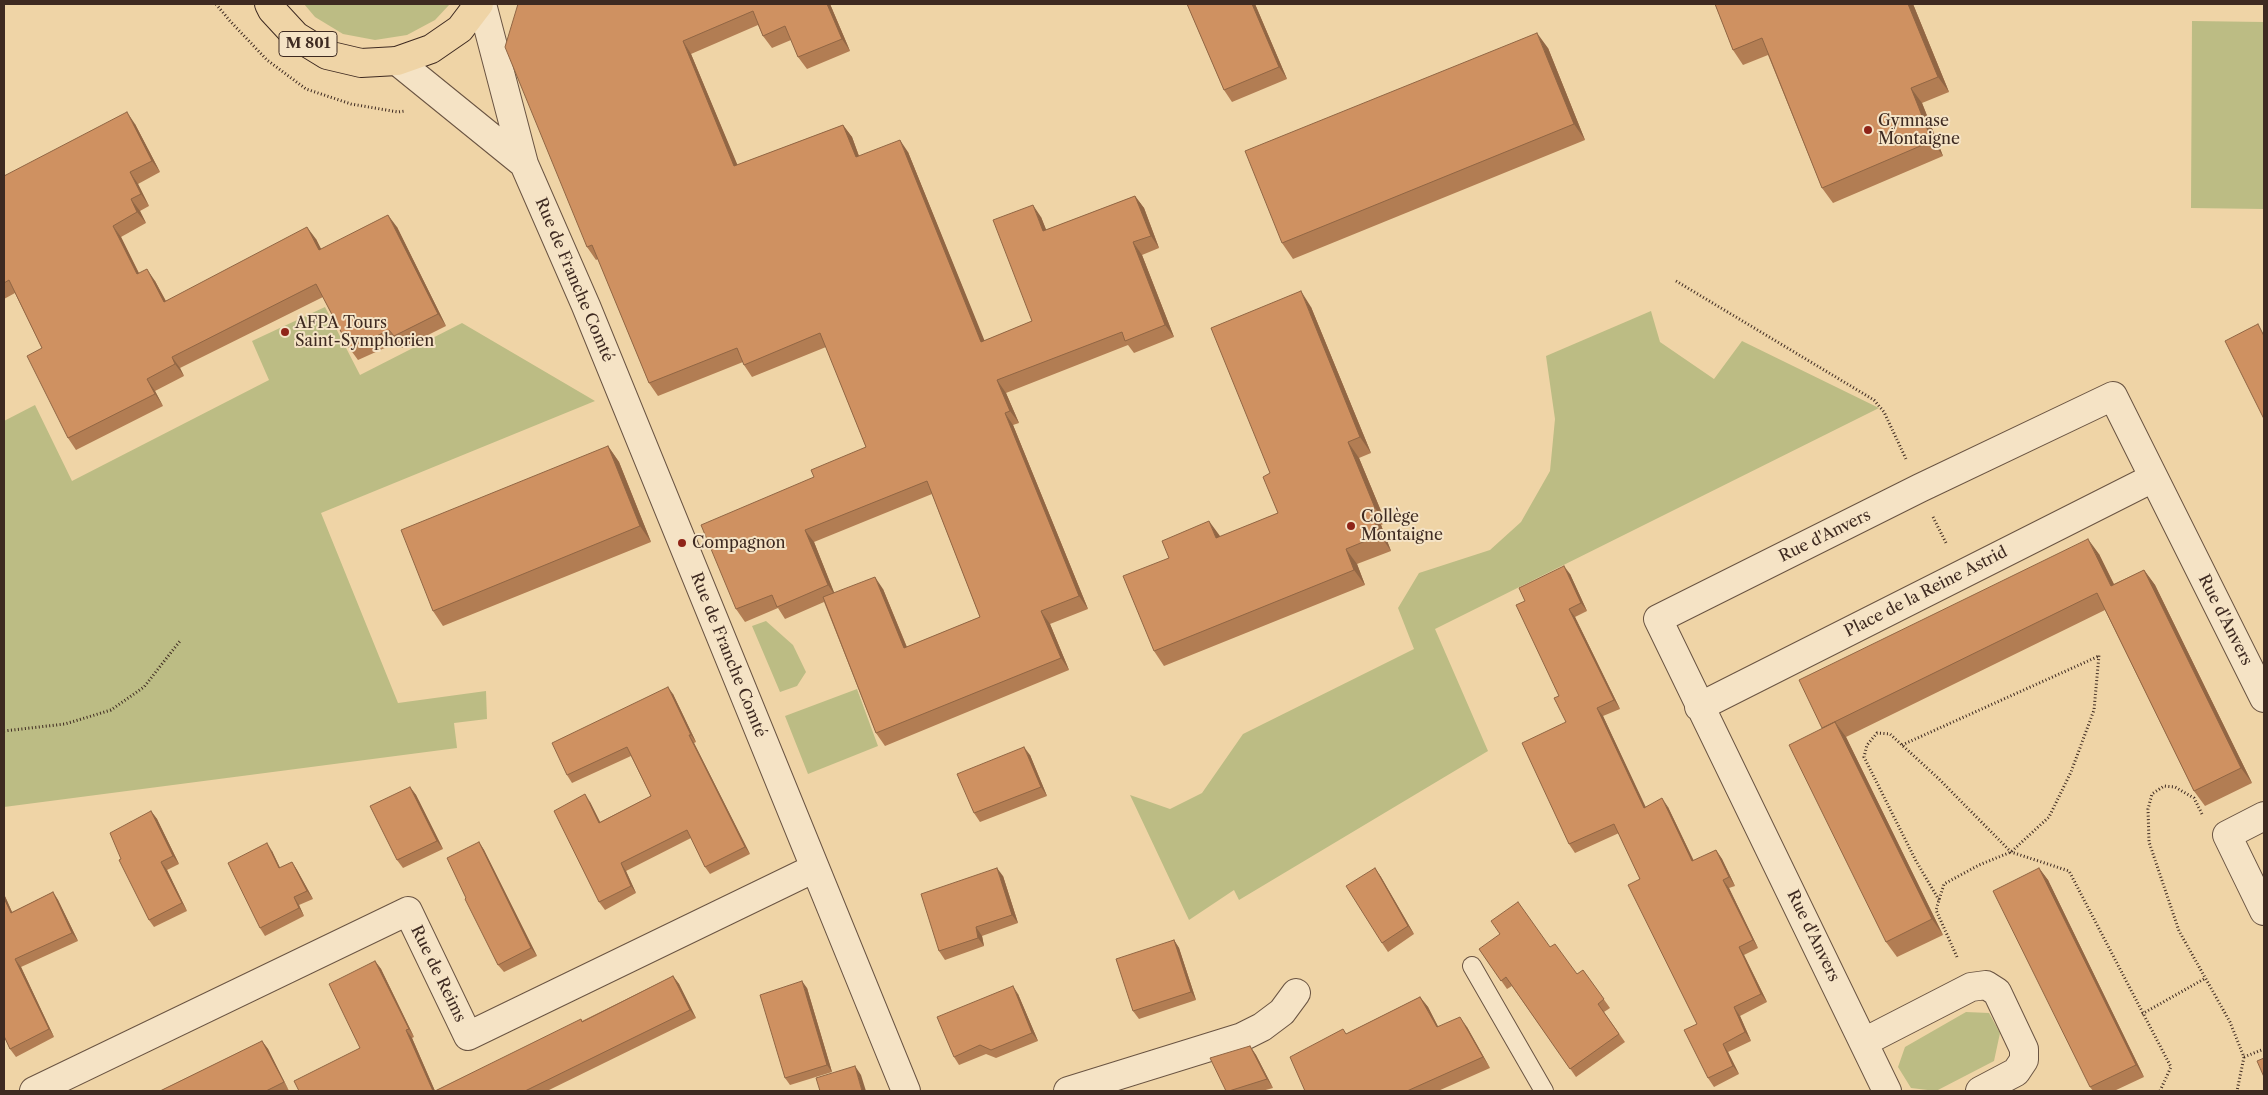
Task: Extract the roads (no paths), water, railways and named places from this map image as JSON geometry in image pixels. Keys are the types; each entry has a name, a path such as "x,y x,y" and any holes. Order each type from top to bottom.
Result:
{"main road":[{"name":"M 801","path":"269,4 272,10 296,36 327,55 362,63 397,61 431,49 460,29 481,4"}],"street":[{"name":"Rue de Franche Comté","path":"481,4 524,164 586,306 906,1091"},
{"name":"Rue de Franche Comté","path":"397,61 524,164"},
{"name":"Rue d'Anvers","path":"1880,1089 1864,1042 1658,619 1920,488 2113,396 2264,698"},
{"name":"Place de la Reine Astrid","path":"1700,707 2153,478"},
{"path":"2264,816 2227,835 2264,911"},
{"name":"Rue de Reims","path":"34,1091 408,911 468,1036 815,868"},
{"path":"1864,1042 1971,987 1986,985 1996,992 2024,1048 2024,1060 2016,1072 1980,1091"},
{"path":"1068,1091 1242,1037 1262,1027 1282,1012 1296,993"}],"lane":[{"path":"1472,966 1544,1091"}],"place":[{"name":"Gymnase Montaigne","path":"1868,130"},
{"name":"AFPA Tours Saint-Symphorien","path":"285,332"},
{"name":"Collège Montaigne","path":"1351,526"},
{"name":"Compagnon","path":"682,543"}]}
